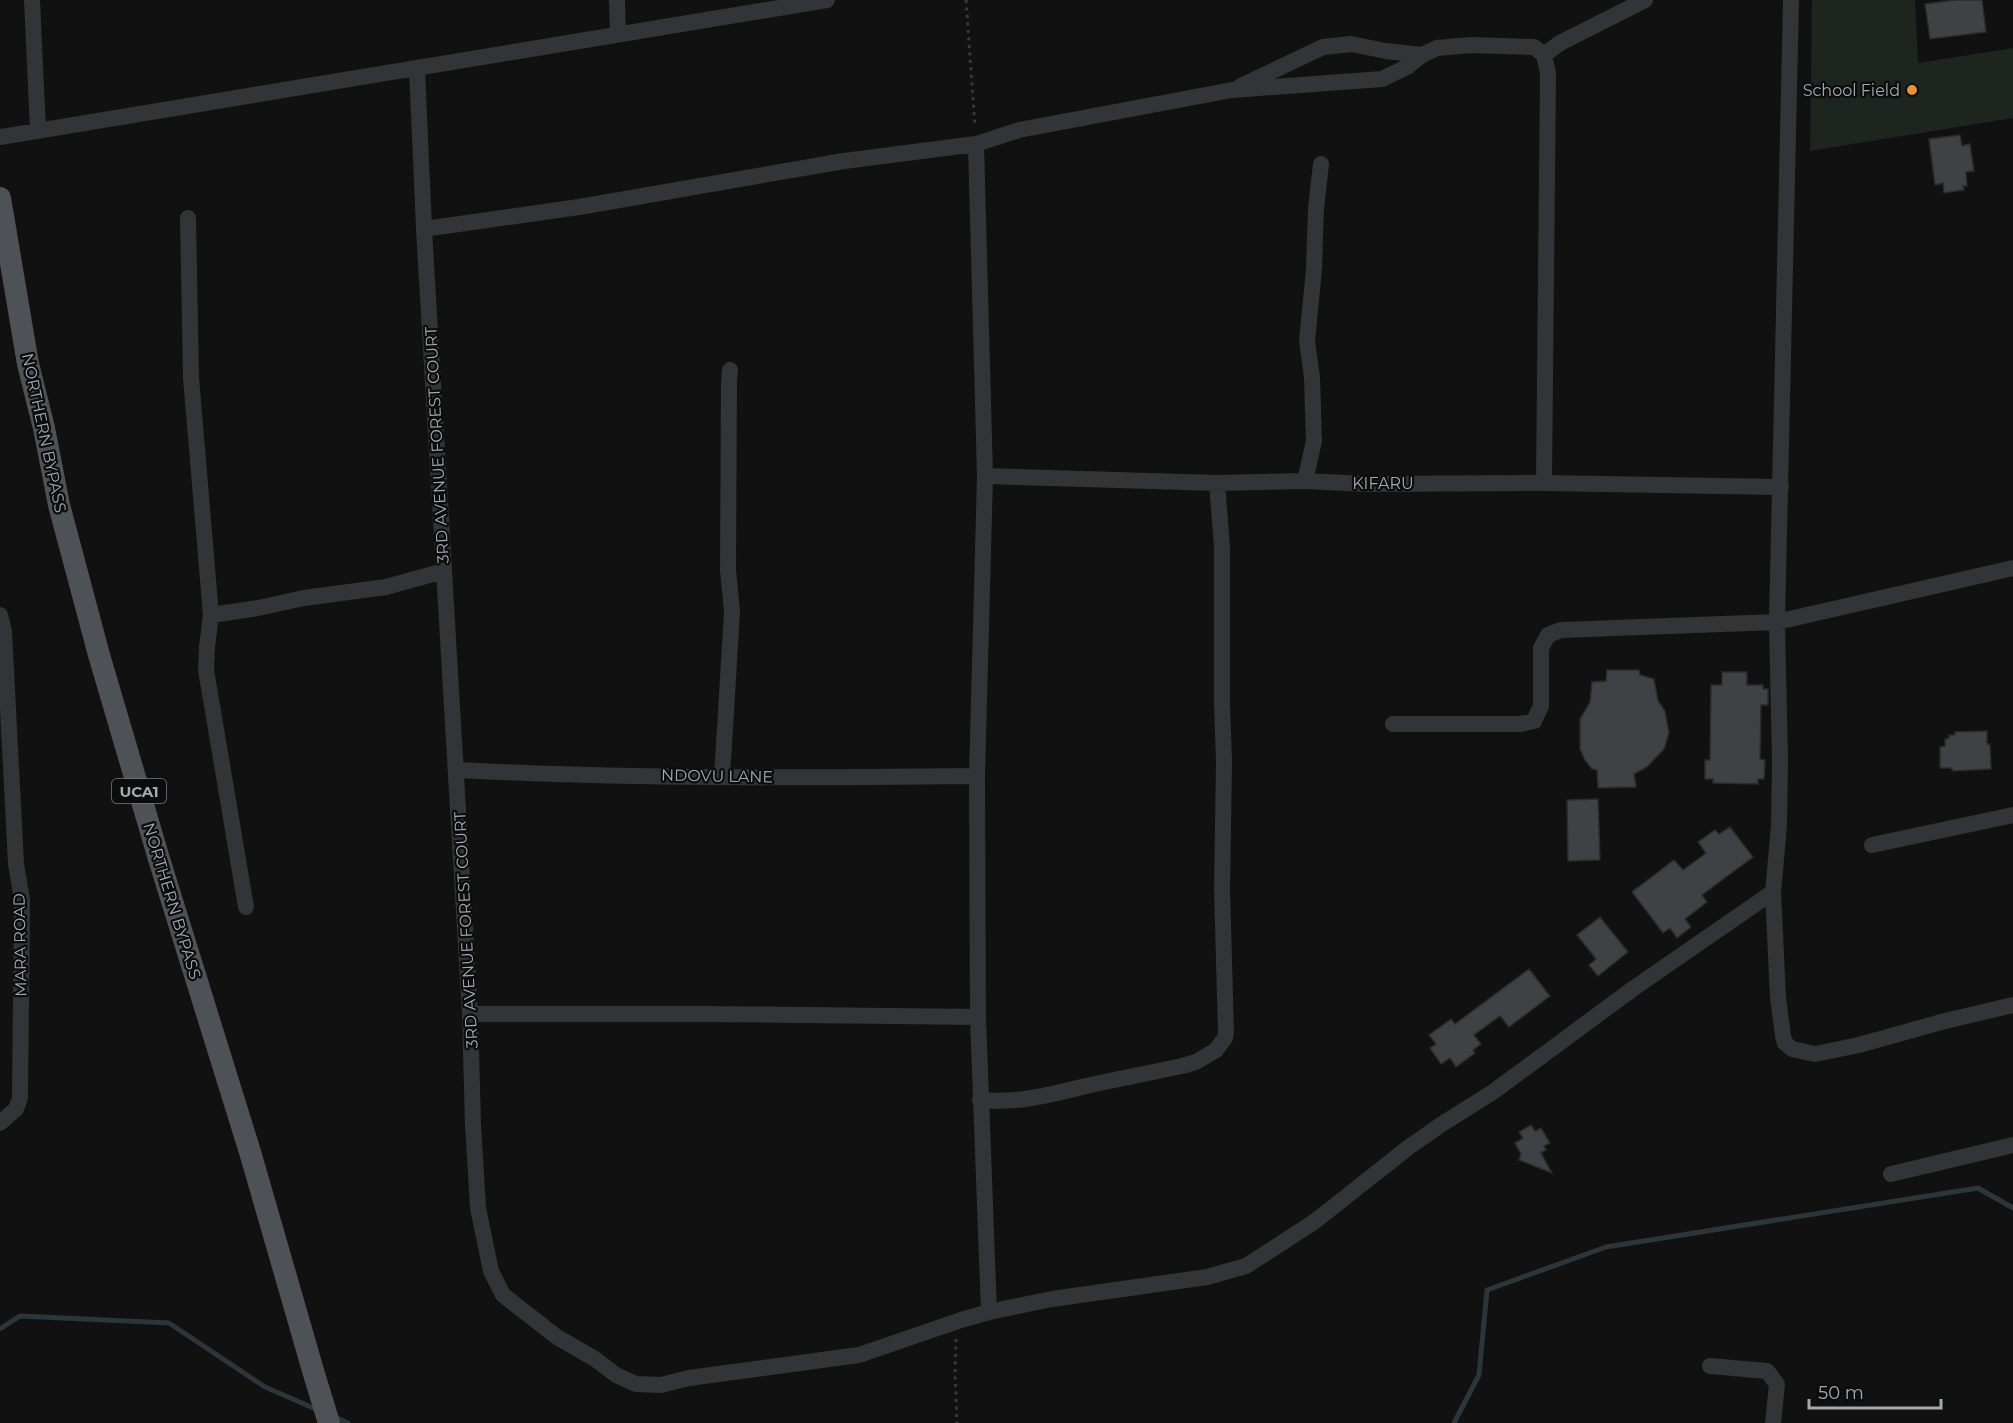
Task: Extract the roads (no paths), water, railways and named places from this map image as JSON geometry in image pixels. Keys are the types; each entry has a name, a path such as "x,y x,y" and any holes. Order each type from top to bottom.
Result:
{"main road":[{"name":"NORTHERN BYPASS","path":"0,198 28,364 44,428 59,505 95,643 250,1152 329,1423"}],"street":[{"path":"32,0 38,130"},
{"path":"617,0 618,34"},
{"path":"0,137 827,0"},
{"path":"1544,56 1560,43 1645,0"},
{"path":"1791,0 1777,622 1779,826 1773,892 1778,997 1783,1036 1785,1043 1791,1049 1815,1054 1859,1045 2013,1005"},
{"path":"1232,90 1323,47 1351,44 1422,55"},
{"path":"424,229 579,207 832,163 976,144 1019,130 1232,90 1382,79 1407,67 1422,55 1437,48 1471,45 1534,47 1544,56 1548,74 1544,483"},
{"name":"3RD AVENUE FOREST COURT","path":"417,68 424,229 457,770 478,1208 491,1271 503,1295 557,1337 595,1359 616,1376 636,1384 661,1385 689,1378 859,1355 989,1312 1052,1299 1207,1276 1246,1266 1314,1222 1409,1147 1493,1092 1634,988 1773,892"},
{"path":"976,144 985,476 977,776 978,1017 989,1312"},
{"path":"1305,481 1314,441 1312,377 1307,341 1321,164"},
{"path":"188,218 191,378 211,615 206,670 246,907"},
{"path":"722,777 732,612 728,570 730,370"},
{"name":"KIFARU","path":"985,476 1217,483 1305,481 1367,484 1544,483 1781,487"},
{"path":"980,1100 1039,1099 1094,1084 1182,1066 1196,1062 1216,1050 1225,1038 1222,889 1224,761 1222,546 1217,483"},
{"path":"1393,724 1520,724 1534,721 1541,706 1541,648 1548,635 1561,630 1777,622 2013,568"},
{"path":"211,615 258,609 304,598 386,587 444,571"},
{"name":"MARA ROAD","path":"0,615 4,631 15,854 22,899 20,1098 16,1109 0,1123"},
{"name":"NDOVU LANE","path":"457,770 553,775 722,777 977,776"},
{"path":"1872,845 2013,815"},
{"path":"470,1014 978,1017"},
{"path":"1891,1174 2013,1145"},
{"path":"1710,1366 1767,1371 1777,1384 1773,1423"}],"waterway":[{"path":"1454,1423 1479,1375 1487,1290 1606,1247 1978,1188 2013,1208"},
{"path":"0,1329 20,1316 169,1323 265,1387 318,1410"},
{"path":"335,1417 348,1423"}],"place":[{"name":"School Field","path":"1912,90"}]}
